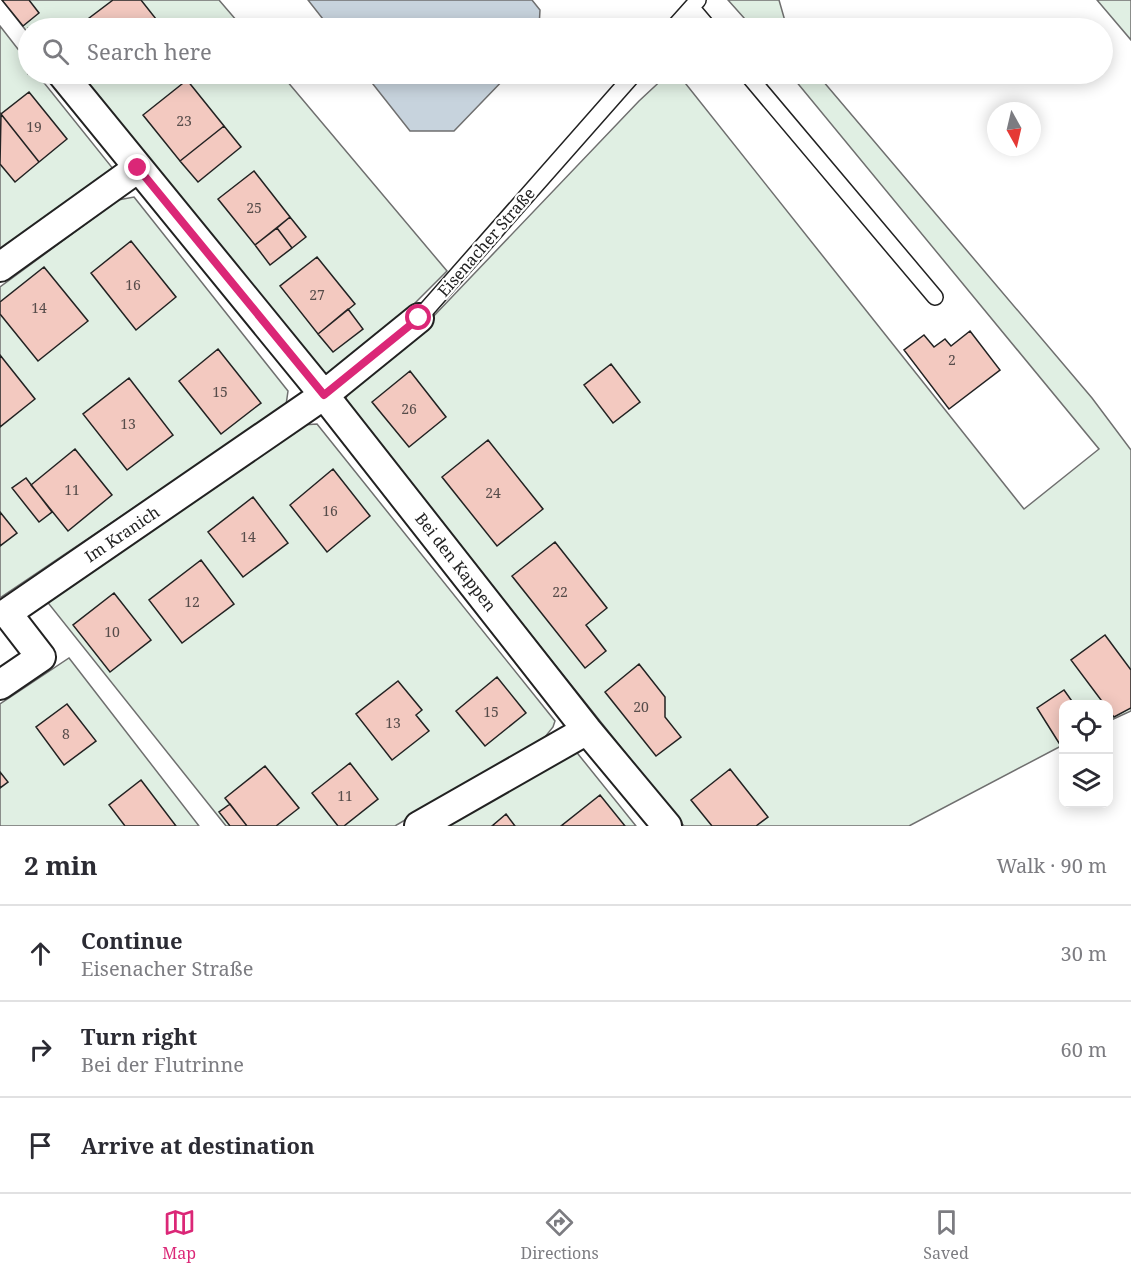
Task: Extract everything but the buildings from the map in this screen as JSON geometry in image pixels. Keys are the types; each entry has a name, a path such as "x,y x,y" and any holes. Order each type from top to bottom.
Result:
{"street":[{"name":"Bei den Kappen","path":"70,84 324,395 587,730 667,826"},
{"path":"0,267 138,168"},
{"name":"Eisenacher Straße","path":"324,395 419,318"},
{"name":"Im Kranich","path":"0,685 41,657 7,613 324,395"},
{"path":"418,826 587,730"}],"lane":[{"path":"682,18 695,4 703,18"},
{"name":"Eisenacher Straße","path":"419,318 625,84"},
{"path":"755,84 934,297"}],"green space":[{"path":"2,0 219,0 234,18 18,18 18,20"},
{"path":"728,0 779,0 784,18 744,18"},
{"path":"1097,0 1131,0 1131,40 1113,18"},
{"path":"0,26 18,49 18,84 45,84 114,170 0,253"},
{"path":"88,84 289,84 447,271 405,313 332,375 323,376"},
{"path":"657,84 686,84 1024,509 1099,449 798,84 825,84 1092,398 1131,450 1131,711 1113,719 1113,700 1059,700 1059,747 909,826 684,826 345,402 348,392 409,342 639,101"},
{"path":"134,197 288,391 286,405 0,598 0,287 118,200"},
{"path":"317,424 555,721 545,737 395,826 226,826 45,599 302,425"},
{"path":"69,658 199,826 0,826 0,704"},
{"path":"574,749 636,826 444,826"}],"shaded area":[{"path":"308,0 532,0 540,10 540,18 322,18"},
{"path":"373,84 499,84 454,131 410,131"}],"route":[{"path":"138,168 324,395 419,318"}]}
